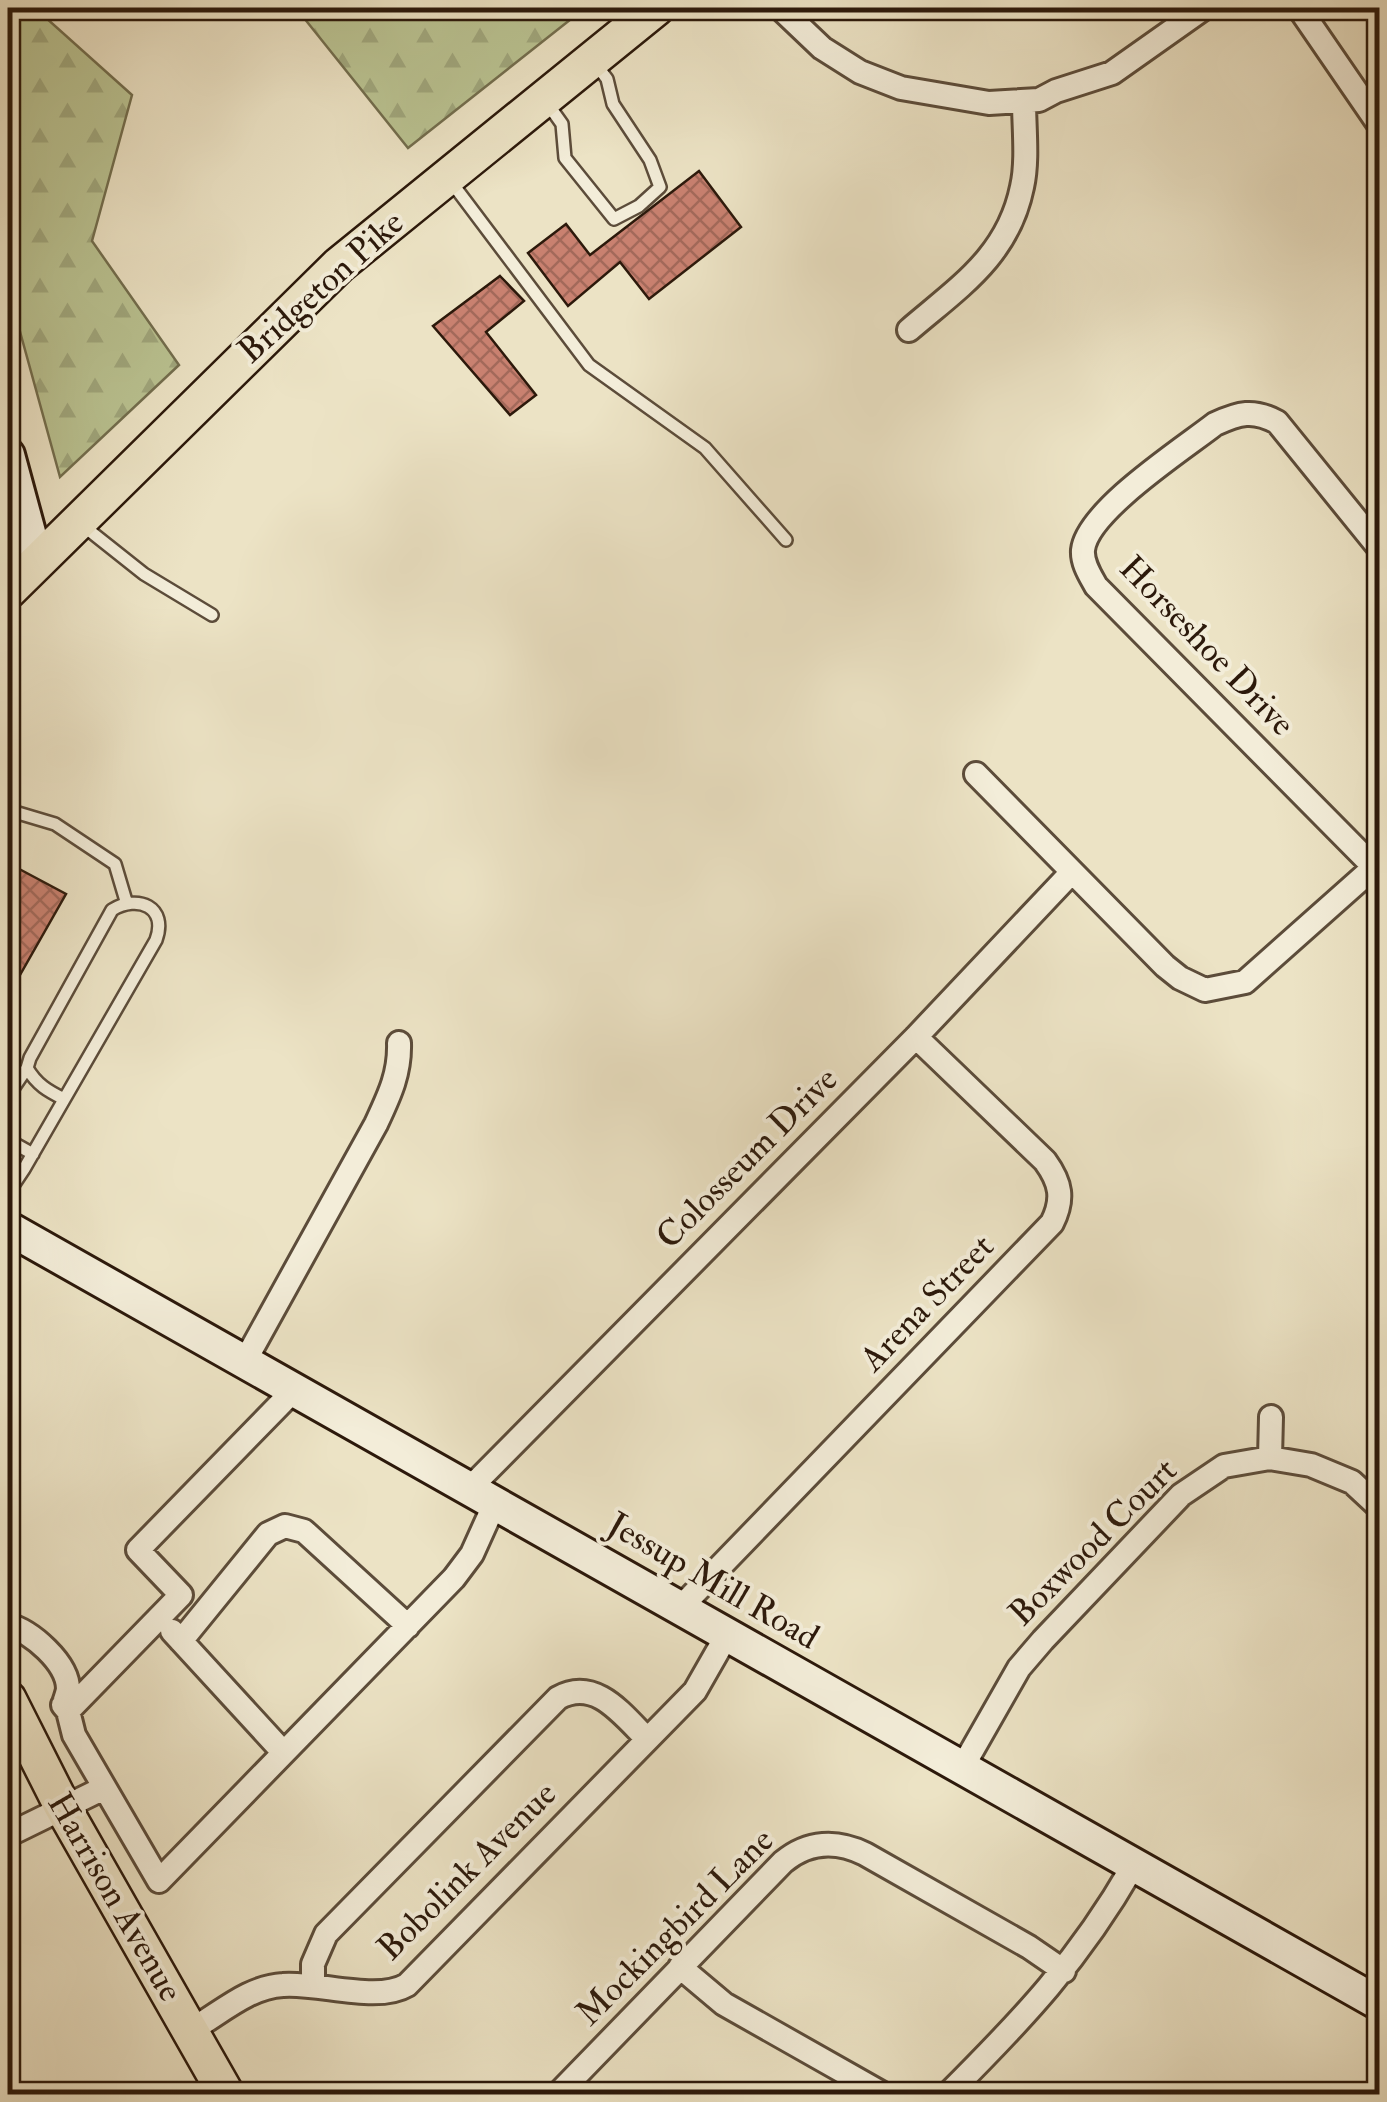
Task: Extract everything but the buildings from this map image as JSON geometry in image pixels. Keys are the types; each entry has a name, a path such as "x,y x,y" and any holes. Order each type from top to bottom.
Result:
{"main road":[{"name":"Bridgeton Pike","path":"8,591 296,305 447,176 656,8"},
{"name":"Harrison Avenue","path":"8,1698 62,1806 226,2094"}],"street":[{"path":"780,8 822,48 860,72 967,102 1039,100 1112,73 1204,8"},
{"path":"1299,8 1380,126"},
{"path":"909,330 983,267 1000,247 1023,186 1024,102"},
{"name":"Horseshoe Drive","path":"1377,865 1096,586 1082,554 1088,532 1104,512 1215,424 1235,414 1257,412 1288,433 1380,550"},
{"path":"8,454 37,562"},
{"path":"976,774 1165,966 1204,990 1245,982 1377,865"},
{"name":"Colosseum Drive","path":"482,1496 1071,873"},
{"name":"Arena Street","path":"680,1608 1052,1223 1061,1204 1058,1179 1045,1162 916,1036"},
{"path":"244,1361 376,1124 395,1084 400,1066 399,1043"},
{"name":"Jessup Mill Road","path":"8,1228 1380,2004"},
{"path":"203,1614 138,1550 295,1389"},
{"path":"1270,1458 1272,1417"},
{"name":"Boxwood Court","path":"962,1768 1020,1668 1181,1494 1224,1466 1270,1458 1311,1465 1352,1482 1380,1508"},
{"path":"8,1625 29,1635 61,1669 68,1690 63,1705 74,1735 158,1881 467,1562 482,1496"},
{"path":"181,1640 268,1534 285,1526 304,1532 408,1626"},
{"path":"68,1711 181,1595"},
{"path":"159,1618 283,1752"},
{"name":"Bobolink Avenue","path":"192,2030 250,1992 283,1984 387,1992 407,1985 695,1692 727,1635"},
{"path":"314,1986 314,1964 326,1934 558,1698 584,1690 598,1694 647,1739"},
{"path":"8,1836 104,1788"},
{"name":"Mockingbird Lane","path":"568,2091 680,1967 790,1856 804,1849 830,1844 865,1854 1029,1946 1064,1971"},
{"path":"948,2094 1019,2024 1064,1971 1133,1866"},
{"path":"680,1967 724,2004 883,2094"}],"lane":[{"path":"543,98 562,124 565,158 614,219 639,206 660,187 650,160 613,104 607,79 592,58"},
{"path":"447,176 590,365 705,448 786,540"},
{"path":"78,522 144,574 212,615"},
{"path":"8,810 55,824 115,864 126,901"},
{"path":"8,1096 28,1068 112,910 126,901 154,911 159,931 8,1193"},
{"path":"28,1068 41,1087 64,1099"},
{"path":"8,1140 33,1154"}],"green space":[{"path":"8,8 35,8 132,95 92,241 179,365 60,477 8,288"},
{"path":"296,8 585,8 408,148"}]}
